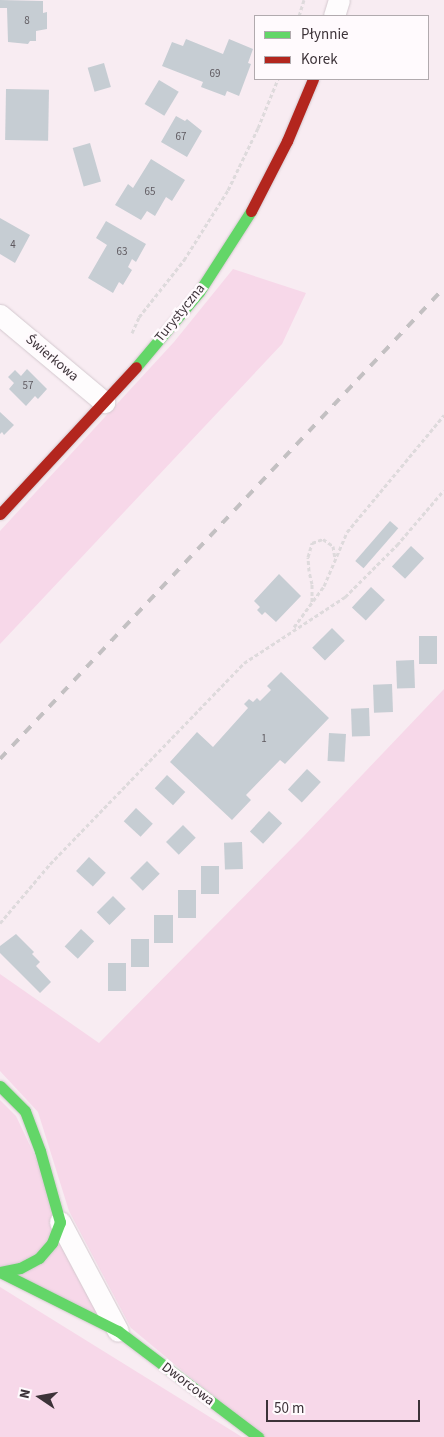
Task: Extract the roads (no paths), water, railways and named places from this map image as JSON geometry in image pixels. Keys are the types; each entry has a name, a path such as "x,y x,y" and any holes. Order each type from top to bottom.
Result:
{"street":[{"path":"334,15 339,0"},
{"name":"Turystyczna","path":"0,514 122,384 204,284 256,204 287,141 313,80"},
{"name":"Świerkowa","path":"0,315 104,402"},
{"path":"0,1086 25,1111 40,1151 60,1222 52,1243 39,1258 20,1268 0,1272"},
{"name":"Dworcowa","path":"60,1222 118,1331"},
{"name":"Dworcowa","path":"0,1272 118,1331 258,1437"}],"railway":[{"path":"0,759 444,288"}]}
